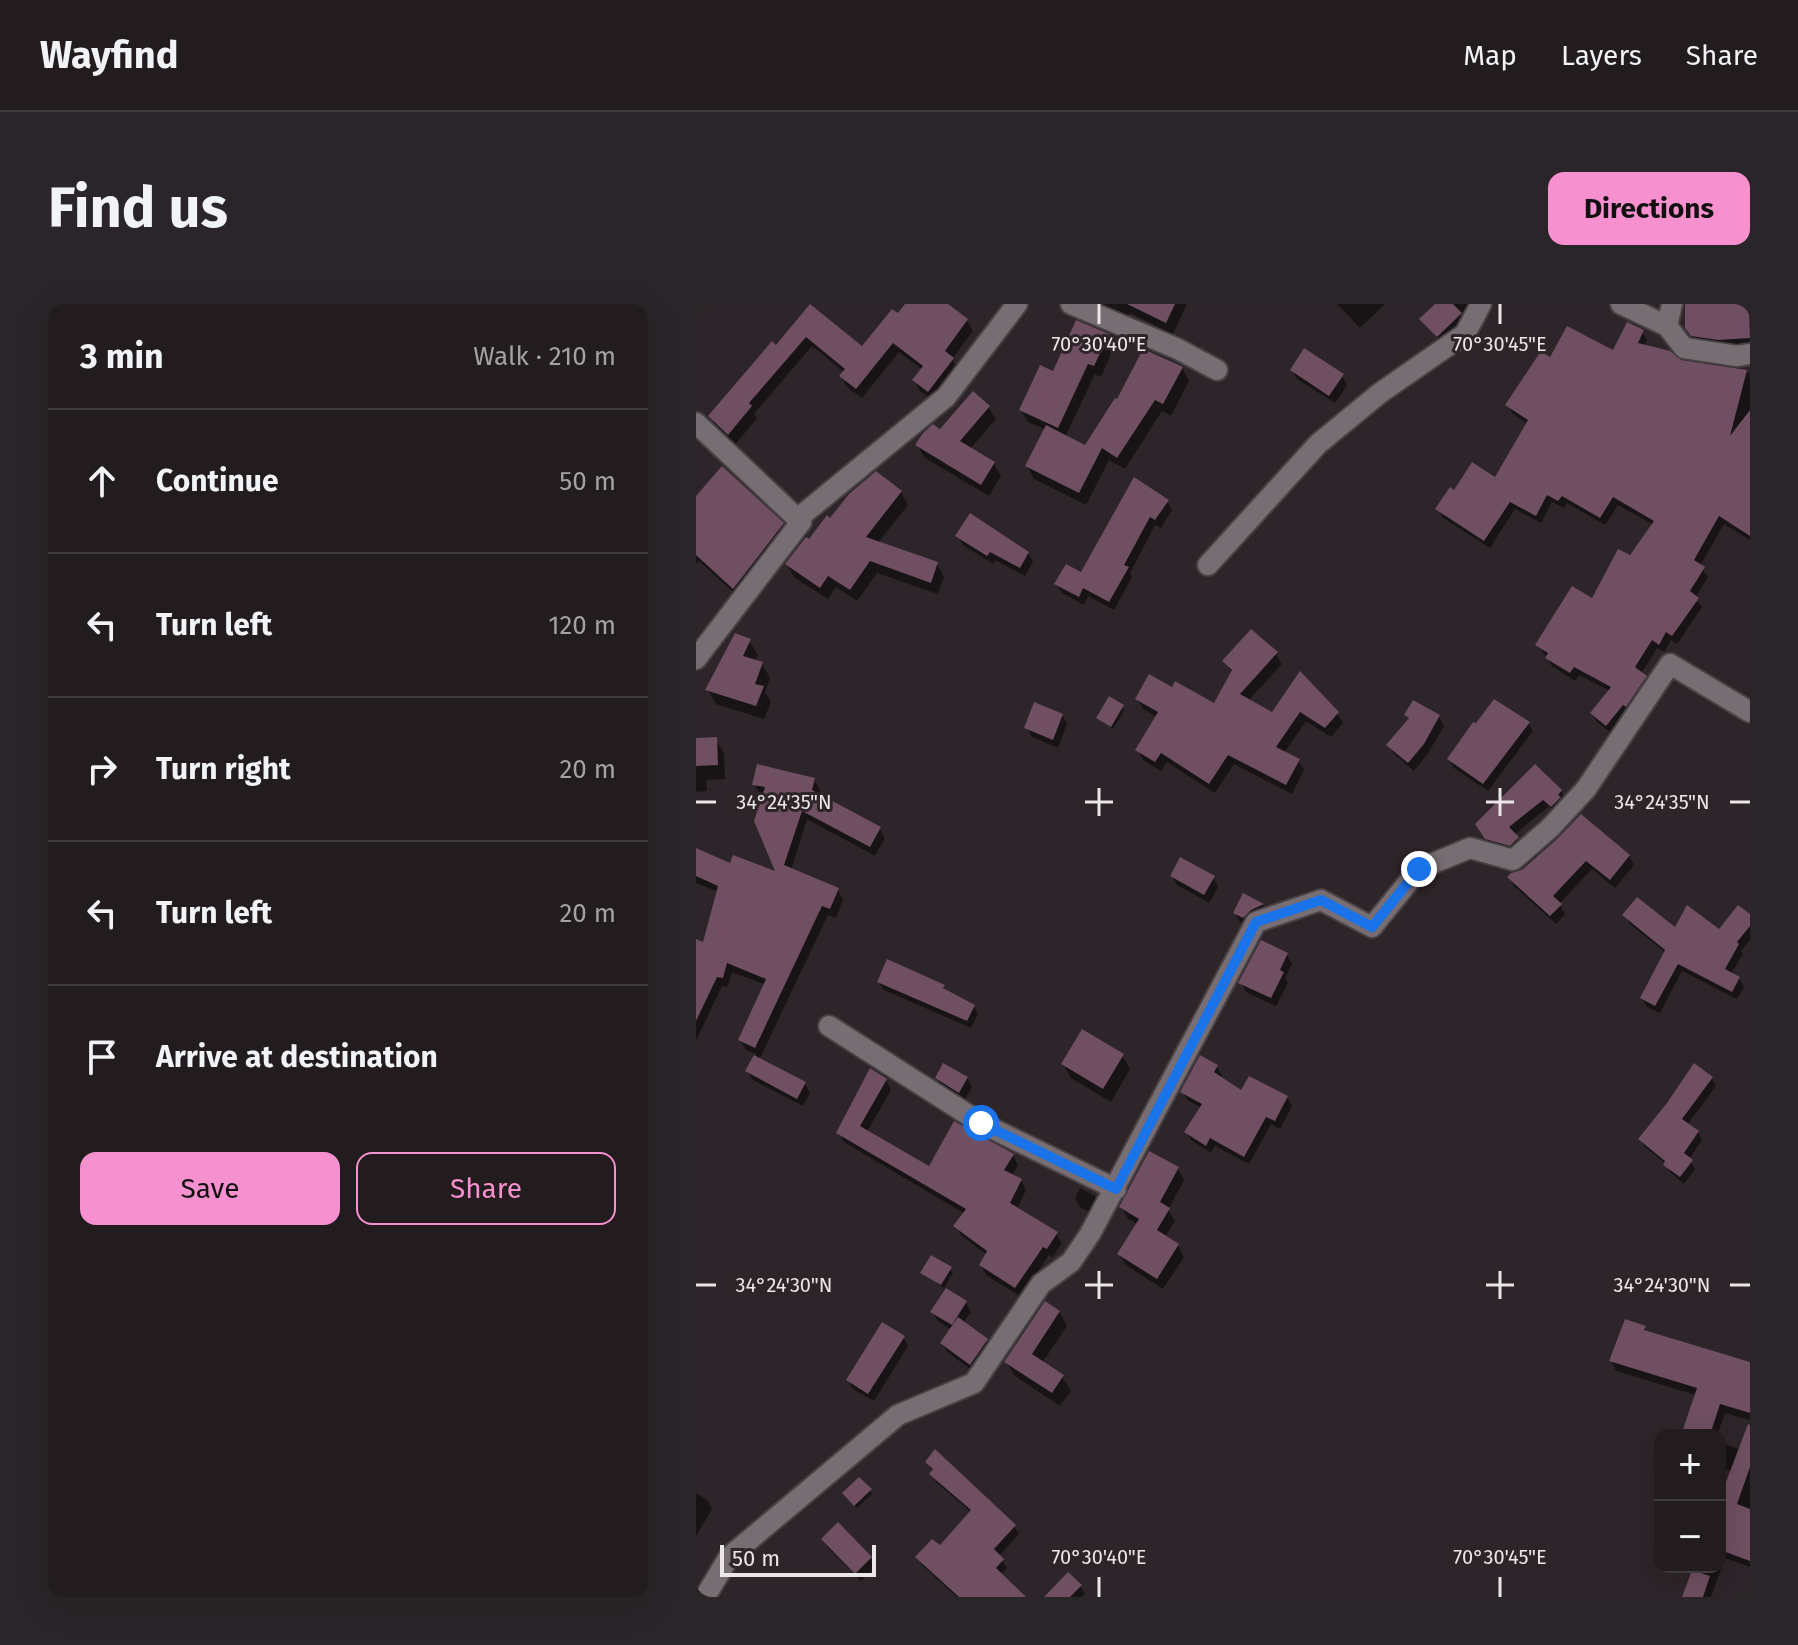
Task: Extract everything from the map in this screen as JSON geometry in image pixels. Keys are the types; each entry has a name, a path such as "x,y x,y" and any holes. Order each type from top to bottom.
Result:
{"street":[{"path":"696,659 801,522 802,515 946,397 1017,304"},
{"path":"1071,304 1178,349 1217,370"},
{"path":"1208,565 1318,444 1380,393 1465,334 1481,304"},
{"path":"1621,304 1667,326 1684,348 1737,356 1750,354"},
{"path":"1667,326 1672,304"},
{"path":"696,423 801,522"},
{"path":"705,1597 729,1557 898,1415 974,1383 1041,1284 1071,1262 1116,1189 1256,922 1321,900 1372,927 1419,869 1470,848 1513,860 1550,828 1586,789 1670,664 1750,712"},
{"path":"829,1026 981,1123 1116,1189"}],"building":[{"path":"810,304 862,346 892,309 898,313 905,304 948,304 968,319 945,351 954,358 928,392 912,380 923,366 893,343 856,389 839,376 845,369 806,337 749,403 752,406 728,435 708,416 772,341 776,345"},
{"path":"1127,304 1175,304 1166,323"},
{"path":"1435,304 1453,304 1462,313 1437,337 1419,319"},
{"path":"1685,304 1749,304 1750,338 1718,340 1691,336 1685,328"},
{"path":"1076,320 1109,334 1094,366 1088,364 1058,428 1019,410 1040,365 1053,371"},
{"path":"1627,322 1644,330 1638,343 1670,351 1681,360 1747,370 1730,436 1750,410 1750,536 1719,516 1694,560 1705,567 1690,591 1699,598 1672,636 1666,632 1659,645 1652,640 1635,667 1647,676 1626,707 1623,705 1606,726 1590,713 1611,687 1574,667 1570,673 1545,658 1548,653 1535,645 1572,586 1592,598 1618,549 1630,555 1654,521 1613,497 1600,518 1562,496 1558,501 1547,495 1536,516 1510,502 1484,541 1435,509 1450,487 1454,490 1472,462 1495,477 1528,420 1505,405 1541,351 1550,357 1567,326 1613,350"},
{"path":"1304,348 1344,374 1329,396 1290,370"},
{"path":"1143,349 1183,367 1163,404 1155,400 1117,458 1102,448 1079,493 1025,466 1046,425 1085,445 1117,399"},
{"path":"973,391 990,406 960,441 995,462 981,485 915,445 933,424 940,429"},
{"path":"722,466 784,523 733,589 696,555 696,496"},
{"path":"876,471 902,491 866,537 938,562 931,583 870,561 850,590 828,576 820,588 785,564 827,515 830,518 849,494"},
{"path":"1134,477 1169,500 1155,520 1150,517 1124,565 1129,567 1109,602 1083,588 1079,597 1054,584 1066,564 1081,572"},
{"path":"970,513 1029,552 1020,568 990,552 987,556 955,536"},
{"path":"1251,629 1278,652 1240,694 1272,712 1300,671 1339,712 1325,728 1300,712 1276,747 1300,759 1286,785 1228,755 1209,784 1161,753 1155,762 1135,750 1158,712 1135,699 1149,674 1172,687 1175,681 1214,703 1232,670 1222,661"},
{"path":"735,633 751,639 743,656 763,662 755,684 764,686 756,706 705,690"},
{"path":"1109,696 1124,705 1111,727 1096,718"},
{"path":"1494,699 1530,722 1483,784 1447,759"},
{"path":"1413,700 1440,715 1424,744 1408,763 1386,745 1409,718 1404,715"},
{"path":"1034,702 1063,714 1053,740 1024,728"},
{"path":"717,737 718,765 696,766 696,738"},
{"path":"757,764 815,778 812,790 881,827 870,847 802,811 784,865 839,888 830,909 822,906 755,1048 738,1040 766,979 727,963 723,978 717,977 696,1021 696,939 703,942 718,886 696,876 696,848 730,863 733,855 775,871 754,821 765,787 752,785"},
{"path":"1535,764 1562,790 1558,795 1561,797 1551,807 1543,800 1509,827 1519,837 1510,846 1485,839 1475,824"},
{"path":"1581,814 1630,855 1610,880 1586,861 1553,896 1562,904 1550,916 1507,877 1522,870"},
{"path":"1180,857 1215,876 1204,895 1170,876"},
{"path":"1243,893 1264,904 1243,918 1233,913"},
{"path":"1637,897 1675,927 1687,905 1719,929 1738,905 1750,914 1750,926 1737,942 1739,944 1725,969 1740,977 1732,992 1678,964 1655,1006 1640,998 1665,950 1622,915"},
{"path":"1261,940 1288,953 1280,970 1284,972 1271,998 1238,983"},
{"path":"887,959 945,985 943,988 975,1005 967,1021 877,982"},
{"path":"1082,1029 1124,1054 1103,1089 1061,1064"},
{"path":"754,1055 806,1082 797,1099 745,1071"},
{"path":"1200,1055 1218,1065 1214,1072 1241,1090 1249,1076 1288,1096 1275,1121 1266,1117 1244,1157 1210,1138 1206,1146 1184,1132 1202,1104 1180,1092"},
{"path":"943,1063 968,1077 959,1093 935,1078"},
{"path":"1694,1063 1713,1077 1682,1119 1699,1131 1684,1153 1693,1160 1680,1177 1663,1165 1665,1161 1638,1139"},
{"path":"870,1068 887,1079 860,1126 929,1166 954,1121 1014,1154 1004,1170 1022,1179 1010,1203 1058,1232 1047,1249 1043,1247 1015,1288 979,1265 987,1251 953,1226 966,1209 836,1133"},
{"path":"1149,1151 1179,1167 1160,1202 1170,1208 1157,1230 1179,1244 1157,1279 1117,1254 1139,1219 1119,1207"},
{"path":"931,1255 952,1267 941,1285 920,1273"},
{"path":"946,1288 967,1301 952,1325 930,1312"},
{"path":"1045,1301 1060,1311 1032,1354 1064,1375 1052,1393 1004,1362"},
{"path":"958,1317 988,1339 970,1365 940,1343"},
{"path":"1625,1319 1646,1326 1644,1330 1750,1362 1750,1413 1720,1404 1712,1429 1683,1429 1697,1388 1609,1361"},
{"path":"882,1322 905,1336 868,1394 846,1380"},
{"path":"1748,1424 1750,1467 1737,1504 1750,1509 1750,1561 1726,1552 1726,1482"},
{"path":"935,1449 1016,1525 994,1549 1004,1559 996,1568 1026,1597 959,1597 915,1557 932,1539 940,1545 971,1510 929,1474 933,1469 925,1462"},
{"path":"859,1477 872,1489 854,1506 842,1493"},
{"path":"838,1522 872,1557 855,1574 821,1539"},
{"path":"1068,1572 1082,1585 1070,1597 1044,1597"},
{"path":"1691,1573 1710,1576 1703,1597 1682,1597"}],"route":[{"path":"981,1123 1116,1189 1256,922 1321,900 1372,927 1419,869"}]}
